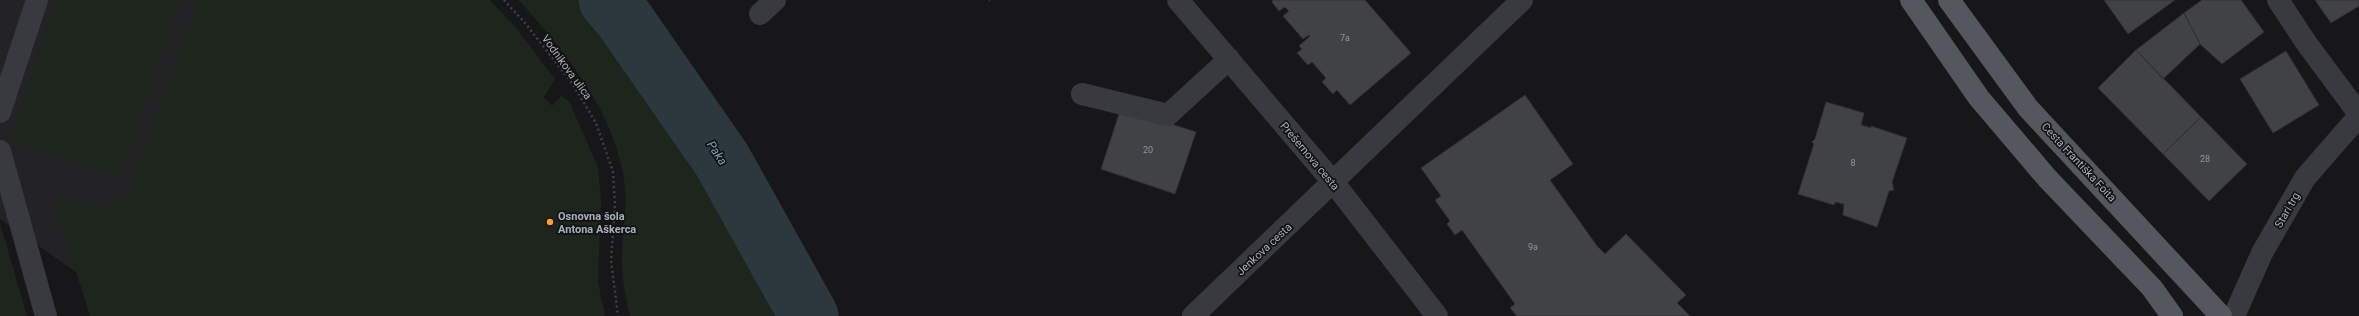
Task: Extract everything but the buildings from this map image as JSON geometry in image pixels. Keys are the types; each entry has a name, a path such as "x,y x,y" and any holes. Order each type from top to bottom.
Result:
{"main road":[{"path":"1911,0 1979,98 2046,178 2152,288 2172,316"},
{"name":"Cesta Františka Foita","path":"1949,0 2028,108 2221,316"}],"street":[{"path":"0,112 37,0"},
{"name":"Prešernova cesta","path":"1178,0 1230,59 1334,183 1437,316"},
{"name":"Jenkova cesta","path":"1193,316 1334,183 1522,0"},
{"name":"Stari trg","path":"2234,316 2262,253 2305,178 2359,115 2307,44 2278,0"},
{"path":"1082,94 1168,115 1230,59"},
{"path":"0,152 46,316"}],"path":[{"name":"Vodnikova ulica","path":"504,0 525,23 572,83 596,123 613,172 615,205 611,260 618,316"}],"shaded area":[{"path":"0,0 270,0 119,302 0,219"},
{"path":"57,0 180,0 120,177 10,139"},
{"path":"198,0 490,0 517,29 555,79 544,97 552,106 561,96 569,101 598,167 601,201 598,282 605,316 90,316 55,205 59,200 102,208 128,197"},
{"path":"519,0 589,0 627,53 727,203 792,316 630,316 622,269 625,186 620,159 611,133 600,109 571,63"},
{"path":"0,223 27,316 0,316"}],"waterway":[{"name":"Paka","path":"608,0 624,19 722,160 809,316"}],"place":[{"name":"Osnovna šola Antona Aškerca","path":"550,222"}]}
